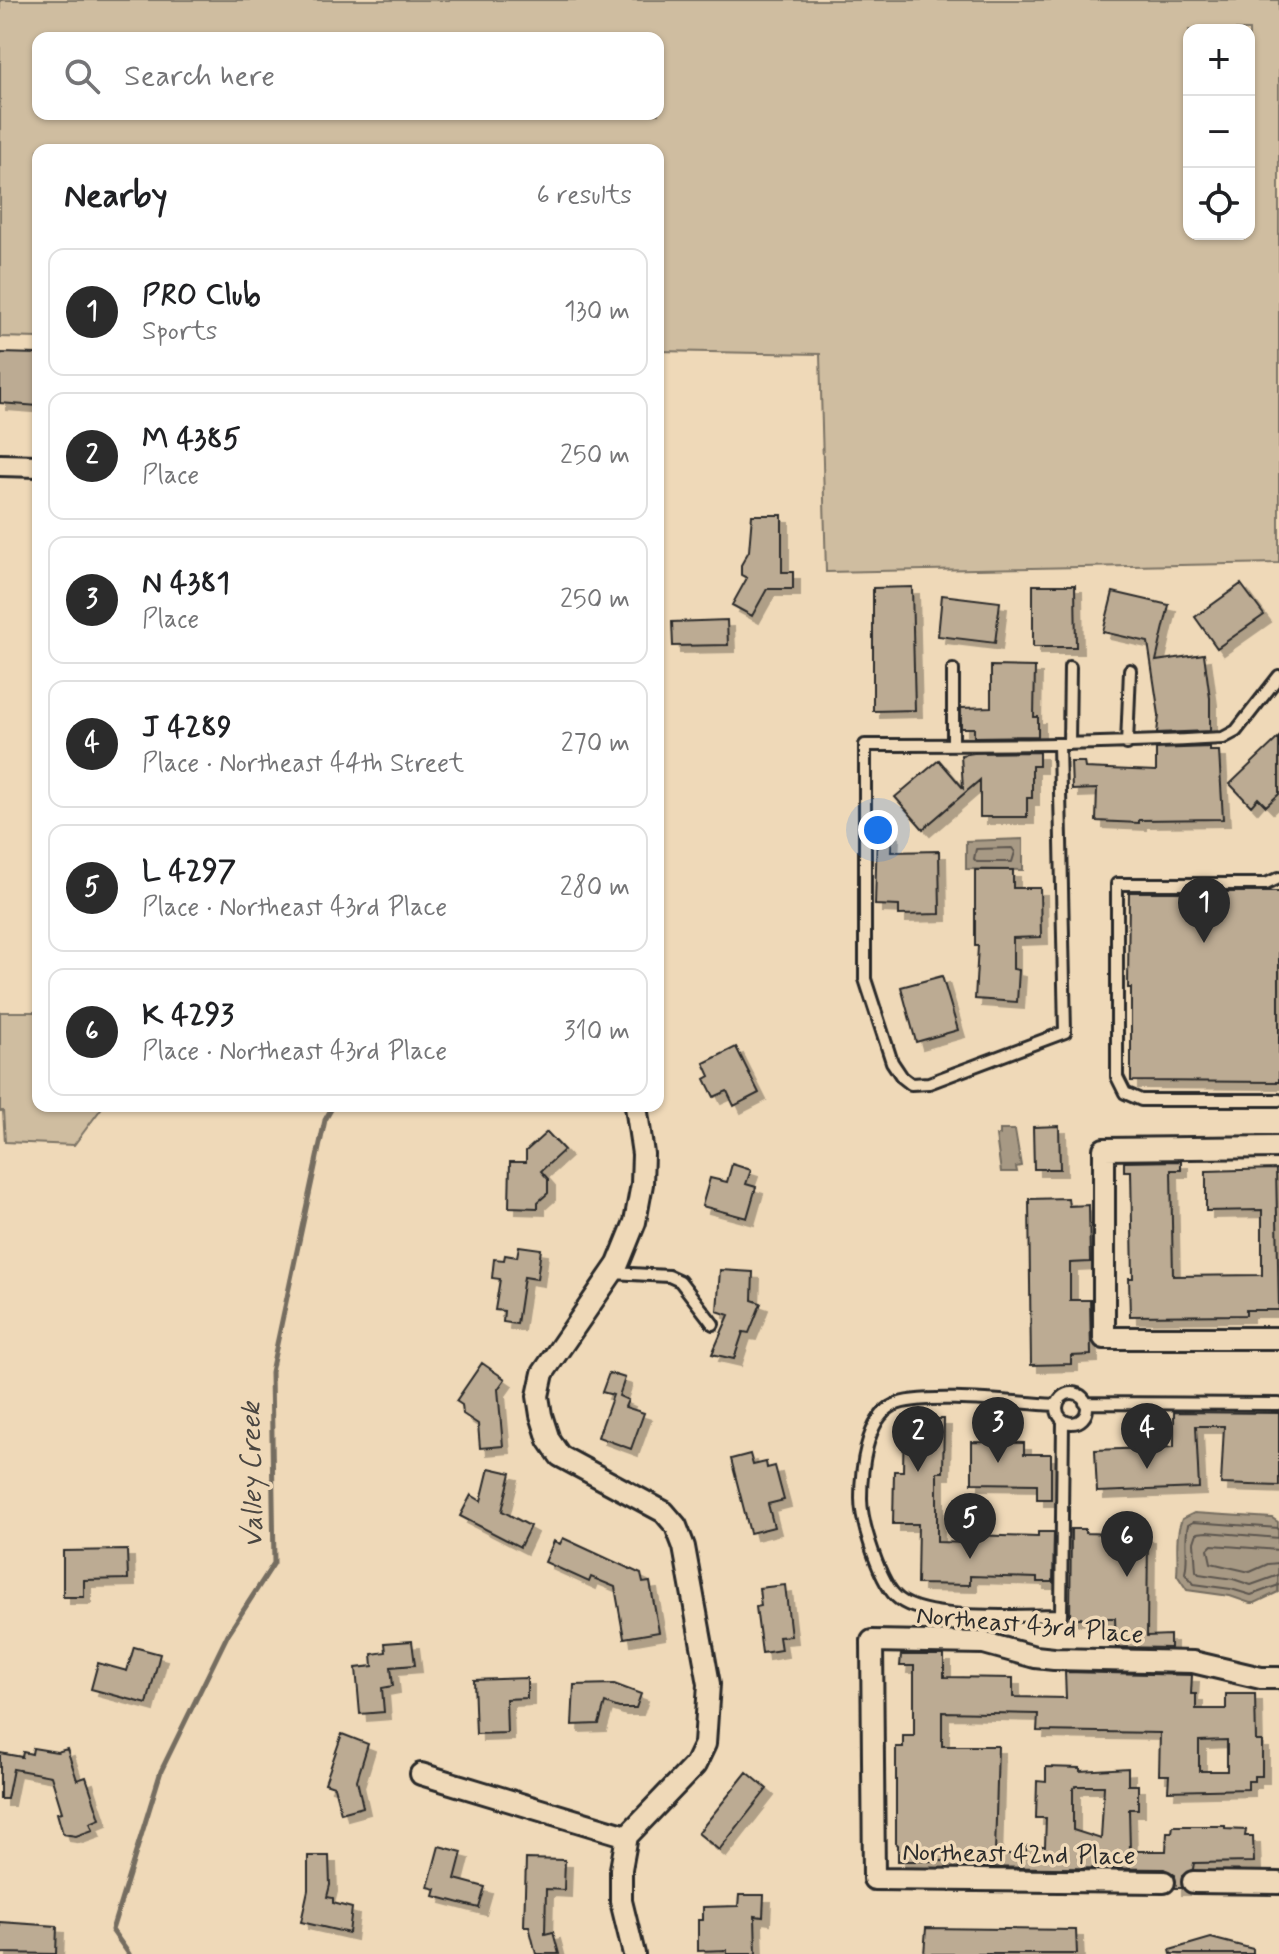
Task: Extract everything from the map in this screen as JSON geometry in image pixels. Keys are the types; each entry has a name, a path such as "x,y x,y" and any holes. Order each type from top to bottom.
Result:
{"street":[{"path":"0,465 32,466"},
{"path":"634,1954 621,1901 621,1869 627,1836 695,1765 705,1744 709,1684 684,1547 676,1526 664,1512 560,1456 549,1440 538,1396 543,1373 612,1273 635,1222 642,1184 643,1154 637,1112"},
{"path":"1279,1147 1104,1149 1104,1338 1279,1338"},
{"name":"Northeast 43rd Place","path":"874,1879 872,1641 984,1643 1035,1657 1193,1662 1234,1673 1279,1678"},
{"path":"421,1774 627,1836"},
{"name":"Northeast 42nd Place","path":"874,1879 1164,1882"},
{"path":"1193,1882 1279,1883"}],"lane":[{"path":"1070,667 1064,744 1065,1032 929,1083 911,1084 892,1062 865,979 865,745 953,745 1064,744 1127,744 1223,738 1236,731 1279,676"},
{"path":"953,670 953,745"},
{"path":"1127,744 1130,670"},
{"path":"1279,878 1266,884 1117,884 1117,1077 1125,1093 1141,1100 1279,1100"},
{"path":"612,1273 669,1276 680,1281 713,1324"},
{"path":"1057,1405 918,1399 895,1404 881,1413 869,1442 861,1501 869,1545 897,1599 918,1609 940,1613 1061,1615 1063,1420 1057,1405 1062,1396 1071,1393 1081,1396 1086,1409 1083,1418 1075,1422 1063,1420"},
{"path":"1085,1403 1279,1404"}],"shaded area":[{"path":"0,0 1279,0 1279,563 826,572 820,354 664,351 664,144 32,144 32,338 0,337"},
{"path":"0,1012 32,1012 32,1112 99,1112 74,1145 5,1142 3,1111 0,1111"}],"water":[{"path":"1023,839 1023,870 966,869 966,841"},
{"path":"1000,1130 1015,1130 1021,1166 1016,1167 1017,1172 1001,1172 996,1136 1000,1135"},
{"path":"1194,1513 1272,1518 1278,1522 1278,1592 1250,1603 1230,1596 1187,1590 1177,1575 1177,1540 1182,1519"}],"building":[{"path":"0,353 32,354 32,406 0,403"},
{"path":"752,515 782,515 782,572 793,572 793,589 767,589 752,616 732,605 747,578 741,575 741,565 749,551"},
{"path":"1241,584 1264,615 1217,648 1195,617"},
{"path":"1033,585 1075,585 1076,647 1033,647"},
{"path":"912,587 915,710 873,711 873,588"},
{"path":"1113,592 1169,605 1156,661 1204,654 1210,698 1210,731 1157,733 1159,715 1148,642 1103,632"},
{"path":"942,595 1000,602 995,643 938,636"},
{"path":"727,620 728,645 673,646 672,622"},
{"path":"991,666 1035,667 1034,717 1038,717 1038,736 974,737 974,728 961,728 961,708 991,707"},
{"path":"1279,737 1279,794 1266,806 1258,798 1251,806 1230,784"},
{"path":"1210,747 1210,751 1219,751 1223,819 1139,820 1139,823 1096,821 1097,789 1072,790 1071,762 1084,762 1085,768 1156,771 1156,749"},
{"path":"1039,752 1039,766 1032,766 1032,798 1027,798 1027,817 980,817 980,780 923,829 895,797 939,760 963,788 961,755"},
{"path":"877,831 892,832 891,852 939,851 940,914 899,915 899,906 875,905"},
{"path":"975,870 1013,870 1013,888 1040,888 1041,937 1013,938 1013,969 1019,970 1017,1002 975,999 978,946 975,946"},
{"path":"1129,892 1279,892 1279,1082 1131,1081"},
{"path":"942,976 958,1030 916,1042 901,987"},
{"path":"736,1047 759,1093 734,1106 727,1091 714,1097 705,1079 710,1076 704,1063"},
{"path":"1059,1126 1060,1169 1034,1169 1033,1127"},
{"path":"547,1132 564,1150 541,1171 548,1179 548,1193 538,1202 538,1208 509,1207 510,1162 526,1162 526,1151"},
{"path":"1181,1161 1181,1170 1171,1170 1173,1276 1262,1275 1262,1210 1206,1211 1206,1171 1276,1169 1279,1310 1246,1310 1246,1315 1130,1316 1129,1278 1133,1278 1131,1171 1124,1171 1124,1162"},
{"path":"732,1164 751,1170 746,1184 756,1187 747,1218 702,1206 710,1178 727,1182"},
{"path":"1068,1198 1069,1206 1089,1205 1090,1262 1070,1263 1070,1300 1090,1300 1091,1355 1071,1356 1071,1364 1031,1365 1029,1199"},
{"path":"519,1246 541,1249 537,1279 524,1277 517,1324 503,1322 504,1311 495,1310 500,1279 492,1278 494,1259 504,1260 505,1255 517,1257"},
{"path":"720,1270 753,1272 752,1300 761,1303 749,1333 743,1332 734,1359 712,1354 729,1315 717,1311"},
{"path":"482,1363 505,1379 498,1389 503,1446 480,1448 478,1424 463,1414 462,1405 456,1401"},
{"path":"609,1373 625,1378 619,1396 628,1400 625,1407 644,1413 631,1449 598,1437 613,1395 602,1392"},
{"path":"1174,1412 1279,1413 1279,1486 1221,1484 1224,1426 1196,1426 1199,1488 1097,1492 1095,1450 1174,1447"},
{"path":"904,1419 944,1419 943,1472 937,1472 937,1542 971,1543 971,1535 1038,1537 1038,1532 1054,1532 1053,1582 1037,1582 1037,1578 970,1576 970,1585 917,1584 918,1524 893,1524 894,1471 903,1471"},
{"path":"972,1442 1024,1443 1024,1454 1051,1454 1051,1499 1037,1499 1037,1484 972,1483"},
{"path":"750,1454 753,1465 766,1462 767,1468 775,1466 784,1500 768,1504 774,1527 750,1533 731,1459"},
{"path":"489,1468 511,1473 502,1511 530,1526 520,1547 460,1516 471,1495 481,1501"},
{"path":"1071,1529 1085,1529 1085,1533 1148,1535 1147,1636 1170,1635 1170,1648 1116,1647 1115,1618 1070,1618"},
{"path":"563,1538 641,1574 643,1583 650,1582 659,1632 624,1638 615,1587 591,1577 589,1582 545,1562 554,1541 560,1544"},
{"path":"127,1550 128,1579 84,1580 84,1597 63,1597 63,1551"},
{"path":"785,1585 791,1636 779,1637 781,1650 762,1653 756,1607 761,1606 759,1588"},
{"path":"412,1641 415,1665 391,1667 393,1686 382,1688 384,1712 360,1714 356,1668 373,1666 372,1654 386,1652 385,1643"},
{"path":"134,1647 160,1654 147,1704 91,1689 98,1663 127,1671"},
{"path":"901,1655 944,1655 944,1677 1013,1678 1013,1697 1066,1698 1065,1672 1192,1675 1191,1694 1196,1694 1196,1709 1226,1709 1226,1694 1255,1694 1256,1741 1262,1741 1262,1776 1254,1776 1254,1781 1248,1781 1248,1789 1168,1791 1169,1775 1159,1775 1160,1733 1037,1731 1038,1714 942,1712 942,1746 998,1746 995,1854 1026,1854 1026,1846 1045,1846 1046,1818 1036,1818 1037,1781 1046,1782 1046,1767 1080,1768 1080,1771 1128,1768 1128,1785 1138,1785 1138,1809 1129,1809 1130,1851 1166,1851 1167,1832 1172,1832 1173,1826 1225,1826 1225,1829 1246,1830 1245,1836 1253,1836 1254,1862 1194,1863 1193,1869 1182,1876 1182,1888 1175,1888 1175,1875 1164,1869 959,1867 960,1861 898,1861 896,1747 903,1747 903,1736 914,1736 914,1666 900,1666","holes":["1227,1740 1227,1771 1199,1771 1199,1741","1076,1786 1104,1786 1101,1839 1073,1830 1073,1789"]},
{"path":"527,1678 527,1698 506,1699 507,1733 476,1734 474,1680"},
{"path":"614,1684 641,1694 636,1708 619,1708 605,1703 599,1724 572,1725 574,1685"},
{"path":"342,1734 368,1744 357,1780 363,1807 341,1813 334,1786 325,1783"},
{"path":"33,1748 57,1752 67,1749 77,1780 86,1777 100,1819 90,1823 93,1830 76,1836 63,1834 57,1813 62,1812 51,1776 13,1769 7,1799 0,1799 0,1753 22,1757 23,1752 32,1754"},
{"path":"747,1772 767,1789 719,1850 698,1833"},
{"path":"439,1846 462,1852 455,1879 485,1887 479,1908 434,1896 436,1889 428,1887"},
{"path":"308,1856 329,1856 330,1885 327,1897 333,1898 333,1903 352,1908 349,1933 301,1922 308,1890"},
{"path":"526,1859 565,1860 564,1890 546,1889 545,1934 553,1932 559,1954 536,1954 529,1926 524,1926"},
{"path":"739,1895 764,1895 763,1917 755,1916 756,1954 727,1954 727,1950 698,1951 698,1920 703,1920 703,1907 738,1906"},
{"path":"0,1922 57,1926 56,1954 0,1953"},
{"path":"926,1928 1076,1930 1077,1954 924,1954"},
{"path":"1211,1938 1253,1949 1253,1954 1171,1954 1170,1950"}],"waterway":[{"name":"Valley Creek","path":"129,1954 112,1930 161,1771 228,1634 274,1563 271,1372 325,1120 330,1112"}],"place":[{"name":"PRO Club","path":"1204,943"},
{"name":"N 4381","path":"998,1463"},
{"name":"J 4289","path":"1147,1469"},
{"name":"M 4385","path":"918,1472"},
{"name":"L 4297","path":"970,1559"},
{"name":"K 4293","path":"1127,1577"}]}
